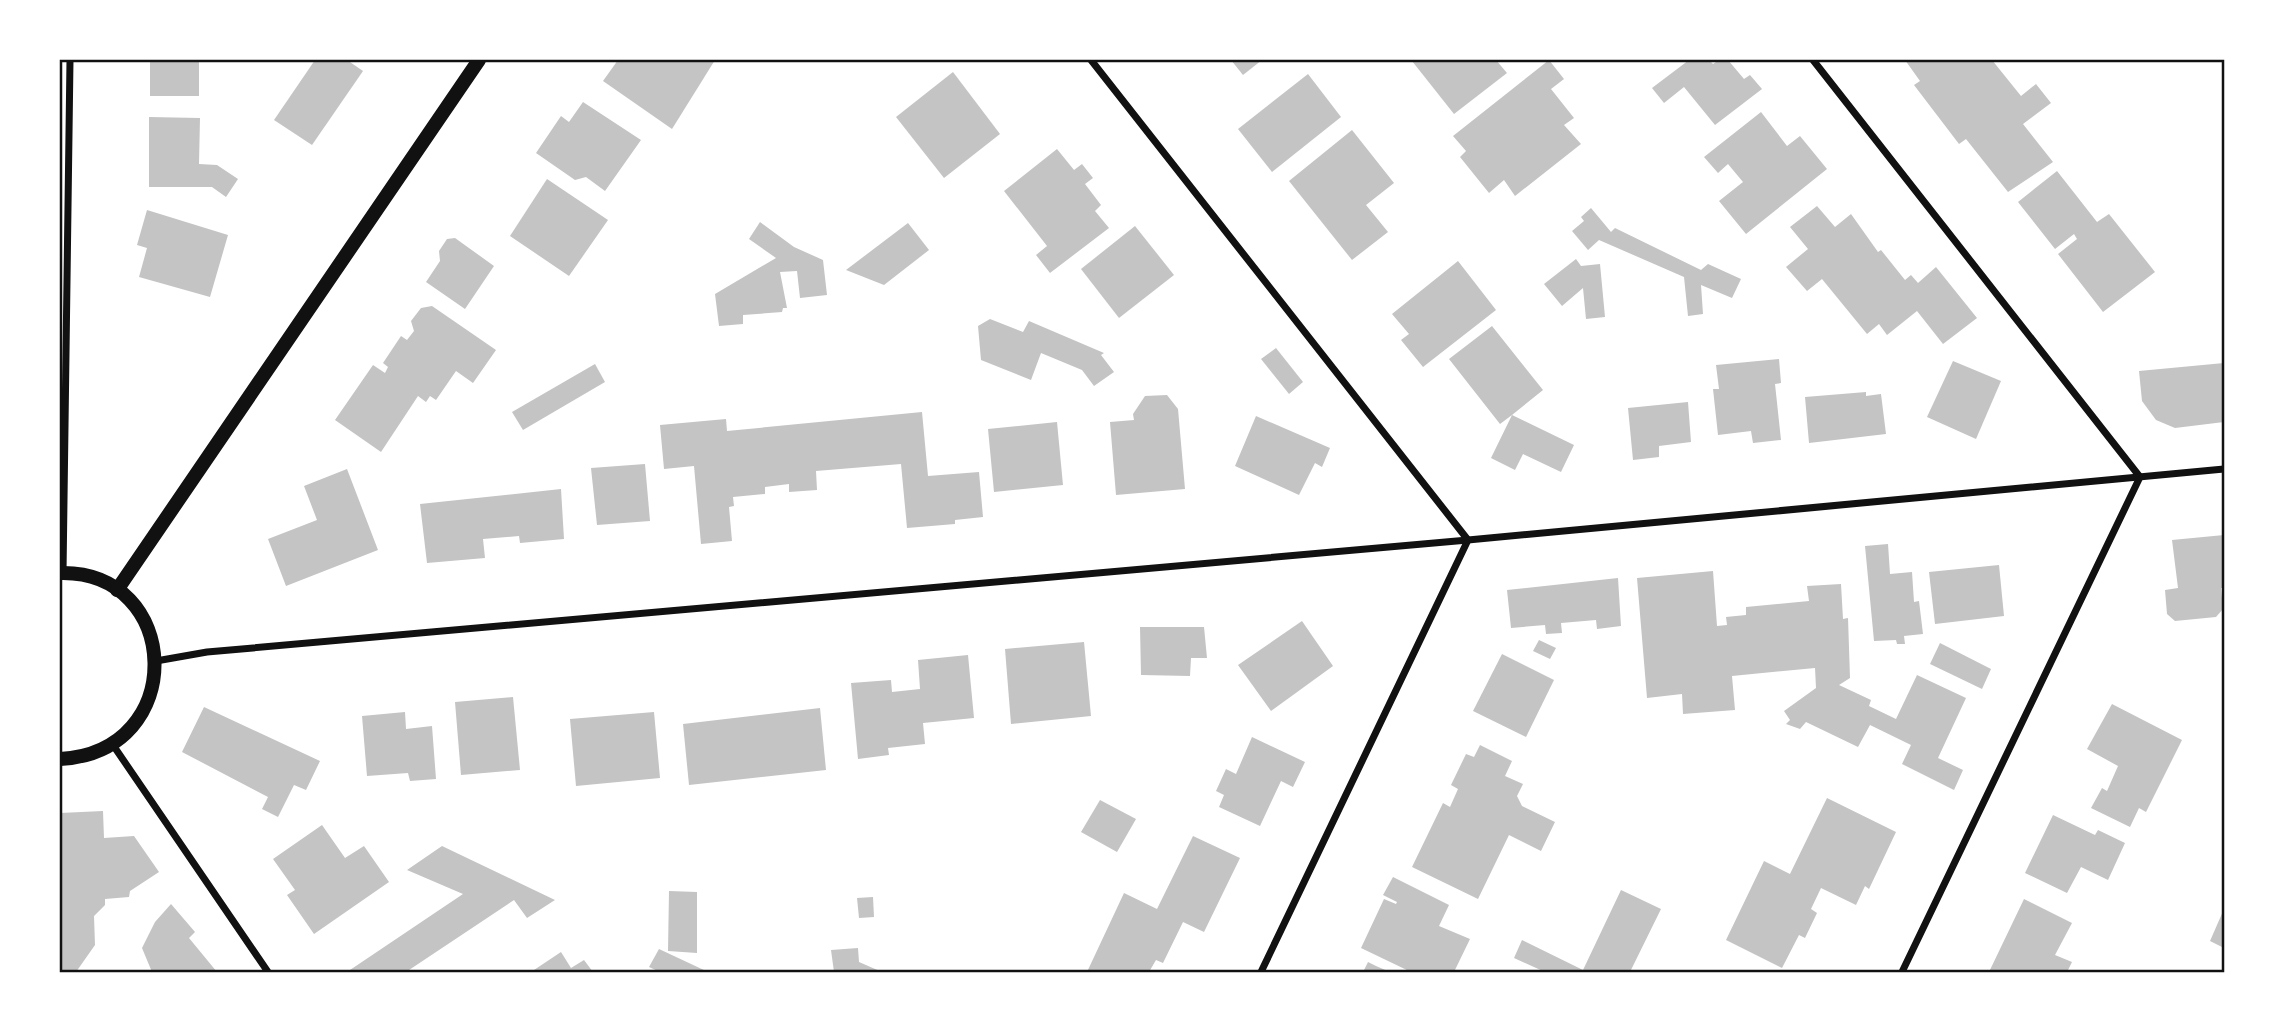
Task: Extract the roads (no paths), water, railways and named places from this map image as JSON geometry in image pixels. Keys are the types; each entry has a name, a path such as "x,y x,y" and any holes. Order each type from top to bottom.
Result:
{"main road":[{"path":"117,590 480,60"},
{"path":"60,760 88,756 113,745 132,729 146,709 154,686 156,661 151,634 137,610 117,590 91,577 61,573"}],"street":[{"path":"61,573 71,60"},
{"path":"1091,60 1468,540"},
{"path":"1813,60 2140,477"},
{"path":"156,661 207,652 1468,540 2224,469"},
{"path":"1902,972 2140,477"},
{"path":"1261,972 1468,540"},
{"path":"113,745 268,972"}]}
